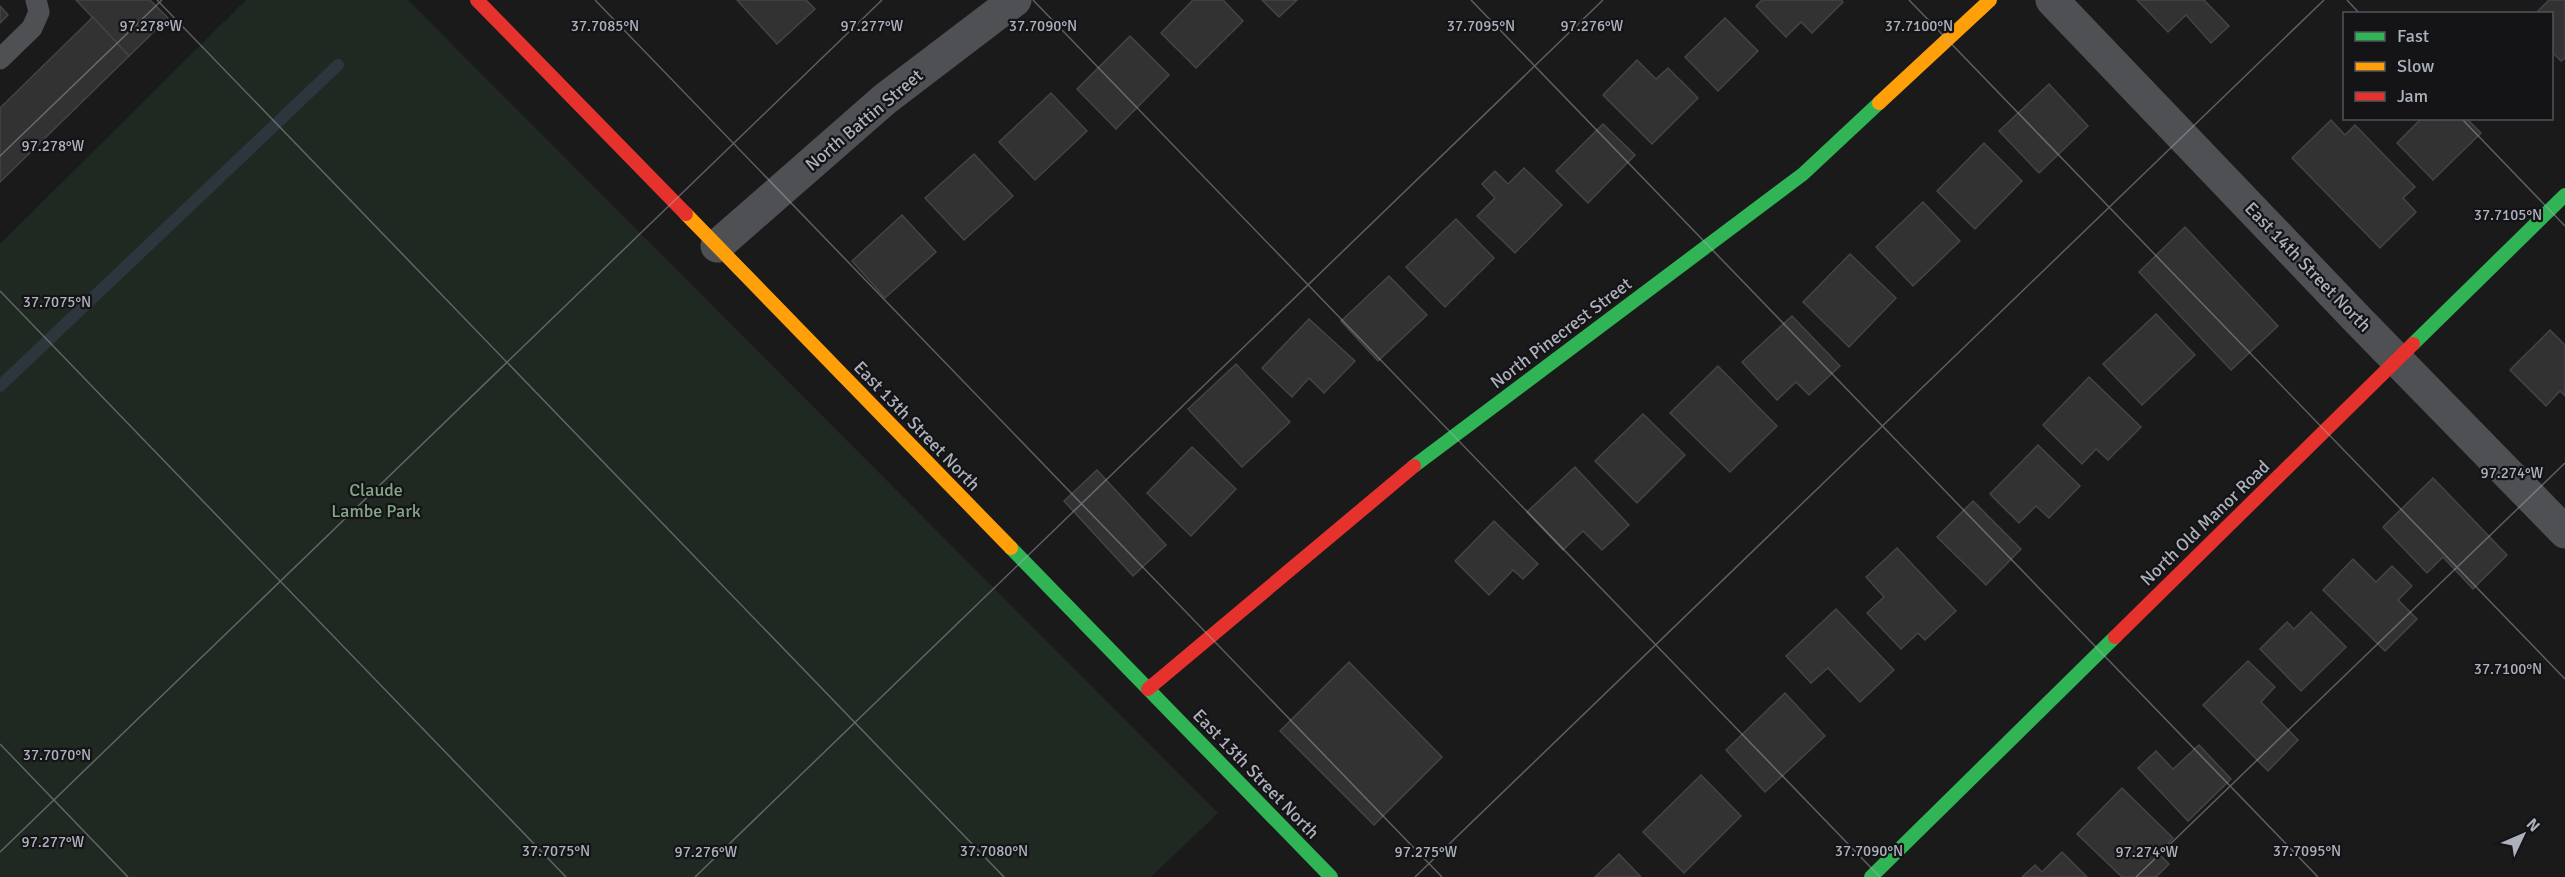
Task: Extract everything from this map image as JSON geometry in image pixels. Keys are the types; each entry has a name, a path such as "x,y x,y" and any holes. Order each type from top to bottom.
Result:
{"street":[{"name":"East 13th Street North","path":"477,0 1331,877"},
{"name":"North Battin Street","path":"717,246 885,99 1016,0"},
{"name":"North Pinecrest Street","path":"1148,689 1401,476 1803,174 1990,0"},
{"name":"East 14th Street North","path":"2052,0 2565,532"},
{"name":"North Old Manor Road","path":"1871,877 2565,195"}],"lane":[{"path":"0,58 32,28 39,12 36,0"}],"green space":[{"name":"Claude Lambe Park","path":"246,0 408,0 1218,813 1151,877 0,877 0,244"}],"building":[{"path":"76,0 150,0 168,18 129,56"},
{"path":"737,0 806,0 815,9 777,44"},
{"path":"1193,0 1223,0 1243,21 1196,68 1161,33"},
{"path":"1262,0 1297,0 1279,17"},
{"path":"1762,0 1841,0 1843,2 1812,33 1801,22 1786,37 1756,6"},
{"path":"2137,0 2204,0 2229,26 2211,43 2186,15 2168,32"},
{"path":"2549,0 2565,0 2565,58 2561,61 2553,53 2553,12 2537,12"},
{"path":"0,6 8,15 0,23"},
{"path":"93,17 129,56 0,182 0,108"},
{"path":"1725,18 1758,51 1718,91 1685,57"},
{"path":"1130,36 1169,75 1116,129 1077,89"},
{"path":"1637,60 1656,79 1668,68 1698,98 1652,144 1603,95"},
{"path":"2049,84 2088,126 2039,173 1999,131"},
{"path":"1051,93 1087,131 1035,180 999,142"},
{"path":"2331,120 2345,135 2355,125 2415,187 2403,198 2416,212 2380,248 2292,158"},
{"path":"2420,120 2468,120 2481,133 2433,180 2397,143"},
{"path":"1603,124 1635,155 1588,203 1556,171"},
{"path":"1984,143 2022,181 1975,229 1937,191"},
{"path":"974,154 1013,196 964,240 925,198"},
{"path":"1524,168 1562,205 1515,253 1477,216 1495,198 1482,184 1495,171 1508,184"},
{"path":"1923,202 1960,241 1913,286 1876,247"},
{"path":"902,215 936,252 885,298 852,261"},
{"path":"1456,219 1494,258 1445,307 1406,267"},
{"path":"2185,227 2278,326 2231,370 2139,272"},
{"path":"1850,254 1896,298 1849,347 1803,302"},
{"path":"1389,276 1427,315 1378,361 1341,321"},
{"path":"2156,314 2195,355 2142,405 2103,364"},
{"path":"1792,316 1840,366 1809,395 1796,382 1777,400 1742,362"},
{"path":"1309,319 1355,361 1324,393 1309,378 1292,397 1262,368"},
{"path":"2550,330 2565,345 2565,396 2560,391 2546,406 2510,370"},
{"path":"1236,364 1290,422 1242,467 1188,409"},
{"path":"1718,366 1777,426 1730,472 1670,413"},
{"path":"2089,377 2141,427 2108,460 2096,449 2082,464 2043,425"},
{"path":"1643,414 1685,455 1637,503 1595,461"},
{"path":"2038,445 2080,486 2049,518 2036,506 2019,523 1990,494"},
{"path":"1192,447 1236,489 1191,536 1147,493"},
{"path":"1575,467 1629,525 1602,550 1583,531 1563,550 1527,512"},
{"path":"1097,470 1166,545 1133,576 1064,501"},
{"path":"2433,478 2507,555 2473,589 2443,557 2427,573 2383,527"},
{"path":"1973,501 2021,549 1986,585 1937,537"},
{"path":"1494,521 1538,564 1523,579 1513,570 1489,595 1455,561"},
{"path":"1897,548 1956,611 1925,640 1918,633 1901,649 1867,613 1884,597 1866,577"},
{"path":"2353,559 2376,582 2392,566 2412,586 2398,600 2417,619 2385,651 2323,590"},
{"path":"1836,609 1894,670 1860,702 1828,668 1811,683 1786,656"},
{"path":"2311,612 2346,647 2301,691 2260,649 2287,622 2294,629"},
{"path":"2248,661 2275,687 2261,702 2298,740 2268,771 2203,705"},
{"path":"1349,662 1442,757 1374,825 1280,731"},
{"path":"1785,693 1825,736 1765,792 1726,750"},
{"path":"2199,745 2231,779 2188,821 2138,768 2156,751 2173,769"},
{"path":"1701,775 1741,816 1684,873 1643,832"},
{"path":"2122,788 2173,838 2159,854 2169,864 2156,877 2122,877 2077,834"},
{"path":"2062,852 2087,877 2022,877 2035,865 2042,872"},
{"path":"1619,854 1641,877 1595,877"}],"waterway":[{"path":"0,386 338,65"}],"traffic: fast":[{"path":"1414,466 1803,174 1879,103"},
{"path":"2413,344 2565,195"},
{"path":"1011,548 1331,877"},
{"path":"1871,877 2115,637"}],"traffic: slow":[{"path":"1879,103 1990,0"},
{"path":"686,214 1011,548"}],"traffic: jam":[{"path":"477,0 686,214"},
{"path":"2115,637 2413,344"},
{"path":"1148,689 1414,466"}]}
